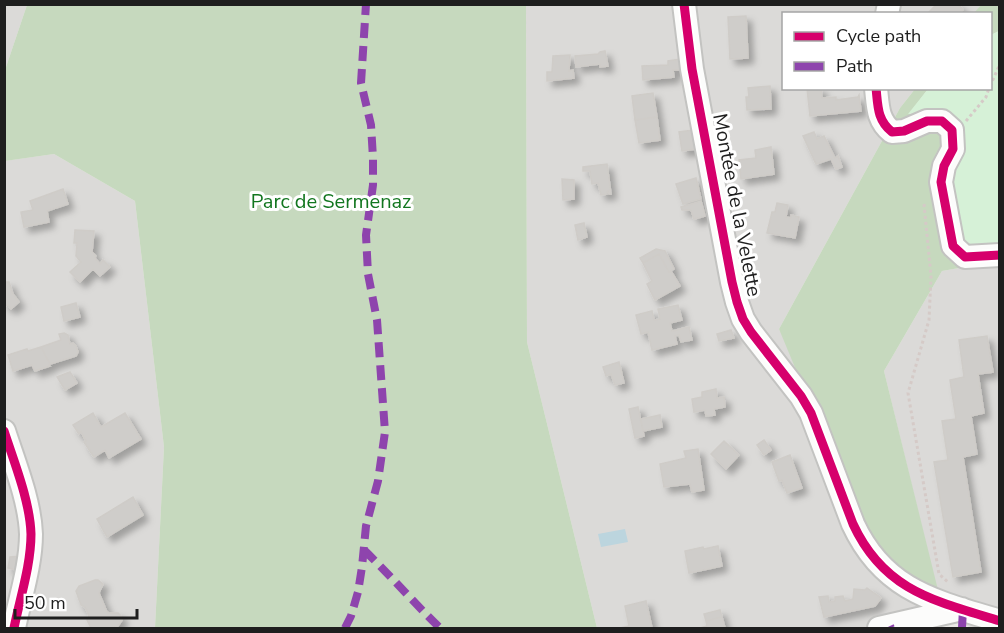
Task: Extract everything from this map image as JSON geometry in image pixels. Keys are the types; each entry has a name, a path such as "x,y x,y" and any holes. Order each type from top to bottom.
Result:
{"street":[{"name":"Montée de la Velette","path":"684,4 692,69 732,282 743,319 801,396 811,413 853,524 870,555 889,574 928,598 999,621"},
{"path":"876,90 879,112 885,126 892,132 904,131 927,121 942,121 952,130 953,149 944,166 940,182 952,246 965,257 999,255"},
{"path":"4,431 28,513 31,533 30,555 14,628"},
{"path":"879,628 963,609"}],"path":[{"path":"992,82 999,64"},
{"path":"952,130 969,117 986,97 989,90"},
{"path":"924,199 931,276 929,320 908,393 939,574 948,583 956,585"}],"shaded area":[{"path":"4,5 27,5 5,70"},
{"path":"526,5 981,5 976,12 782,12 782,90 914,90 900,108 779,329 937,589 884,371 942,271 999,261 999,628 971,628 950,617 903,628 597,628 527,342"},
{"path":"54,154 135,201 164,447 155,628 5,628 4,161"}],"green space":[{"name":"Parc de Sermenaz","path":"27,5 526,5 527,342 597,628 155,628 164,447 135,201 54,154 5,161 5,70"},
{"path":"981,5 999,5 999,31 992,34 992,12 975,12"},
{"path":"999,31 999,244 980,248 963,241 956,230 952,170 937,111 908,114 927,90 992,90 992,34"},
{"path":"914,90 927,90 909,114 937,111 980,248 999,261 942,271 884,371 938,590 907,576 860,524 779,329 900,108"}],"water":[{"path":"625,529 628,542 601,547 598,534"}],"building":[{"path":"937,4 958,4 963,10 961,12 929,12"},
{"path":"746,16 748,58 730,59 728,17"},
{"path":"605,51 608,66 600,67 600,64 576,67 575,56 598,54"},
{"path":"570,55 569,71 573,70 574,78 547,81 547,72 552,72 553,56"},
{"path":"680,59 682,70 673,70 674,77 643,80 642,66 668,65 668,61"},
{"path":"770,86 771,109 747,110 748,88"},
{"path":"807,90 821,90 822,98 836,97 836,100 859,95 861,111 810,116"},
{"path":"653,93 657,117 635,120 632,96"},
{"path":"657,117 660,140 639,143 635,120"},
{"path":"693,130 696,149 682,151 679,132"},
{"path":"814,132 817,139 824,136 835,158 838,156 842,167 836,169 831,159 816,164 803,136"},
{"path":"771,147 774,174 741,179 739,160 756,158 755,150"},
{"path":"607,164 611,194 608,191 607,194 601,195 598,183 592,184 590,171 583,171 583,167"},
{"path":"696,178 701,199 683,204 676,184"},
{"path":"562,179 574,180 574,199 563,200"},
{"path":"63,189 68,204 47,211 49,222 24,227 21,212 33,210 30,201"},
{"path":"701,201 705,216 694,219 691,210 682,210 681,207"},
{"path":"777,203 788,205 786,217 791,218 791,215 799,217 795,238 767,233 772,212 775,212"},
{"path":"584,223 587,237 578,240 575,225"},
{"path":"75,230 94,231 92,252 100,264 103,260 110,267 100,276 93,269 80,282 70,272 81,262 76,256"},
{"path":"656,249 665,251 674,269 669,272 659,254 643,263 640,258"},
{"path":"659,254 680,286 655,300 647,284 652,281 643,263"},
{"path":"4,282 9,282 19,302 11,309 8,305 4,306"},
{"path":"76,303 80,317 64,321 61,307"},
{"path":"678,305 682,320 670,323 672,331 689,327 692,340 681,342 679,335 675,336 677,344 652,350 648,332 641,334 636,315 652,311 654,320 660,319 658,309"},
{"path":"731,330 734,338 719,341 717,334"},
{"path":"59,334 68,335 70,344 73,343 76,346 78,352 76,356 50,364 41,347 61,340"},
{"path":"987,336 993,372 978,374 984,413 971,416 977,454 963,457 981,572 953,577 934,462 948,460 942,421 956,419 950,380 964,377 959,340"},
{"path":"41,347 50,366 35,371 32,365 13,371 8,355"},
{"path":"619,362 624,383 615,385 611,374 606,376 603,367"},
{"path":"70,372 77,383 65,390 57,377"},
{"path":"716,389 717,398 724,397 725,407 714,409 715,415 706,416 705,410 694,412 692,399 702,397 702,392"},
{"path":"638,407 644,436 635,438 629,409"},
{"path":"93,413 101,427 125,413 141,439 109,458 105,450 94,457 84,442 86,441 81,432 79,434 73,425"},
{"path":"660,415 662,427 643,431 641,419"},
{"path":"764,440 771,450 764,455 757,445"},
{"path":"724,441 739,455 726,469 711,454"},
{"path":"698,449 704,490 692,492 690,484 664,487 660,464 686,458 684,451"},
{"path":"790,455 802,488 787,493 782,480 779,481 772,462"},
{"path":"133,497 143,515 107,537 97,519"},
{"path":"718,546 722,566 689,573 685,551"},
{"path":"21,556 17,570 8,568 10,557"},
{"path":"95,580 103,584 99,593 107,612 118,613 121,616 122,620 118,626 91,628 87,620 89,616 85,607 81,605 76,591 79,586"},
{"path":"867,588 881,598 875,606 824,617 819,597 828,596 829,602 835,601 835,597 843,596 845,601 853,599 854,589 865,590"},
{"path":"646,601 652,628 620,628 629,626 625,606"},
{"path":"720,610 722,617 706,621 704,614"},
{"path":"722,617 725,628 700,628 707,626 706,621"}],"marked path":[{"path":"345,628 358,592 366,526 378,481 385,432 377,320 368,274 366,235 373,185 371,125 361,83 366,4"},
{"path":"364,550 440,628"},
{"path":"962,628 963,609"}],"cycle path":[{"path":"684,4 692,69 732,282 743,319 801,396 811,413 853,524 880,565 896,579 933,599 1000,621"},
{"path":"876,90 881,118 892,132 904,131 927,121 942,121 952,130 953,149 944,166 941,182 953,246 965,257 1000,255"},
{"path":"4,431 25,495 31,534 27,569 14,628"}]}
